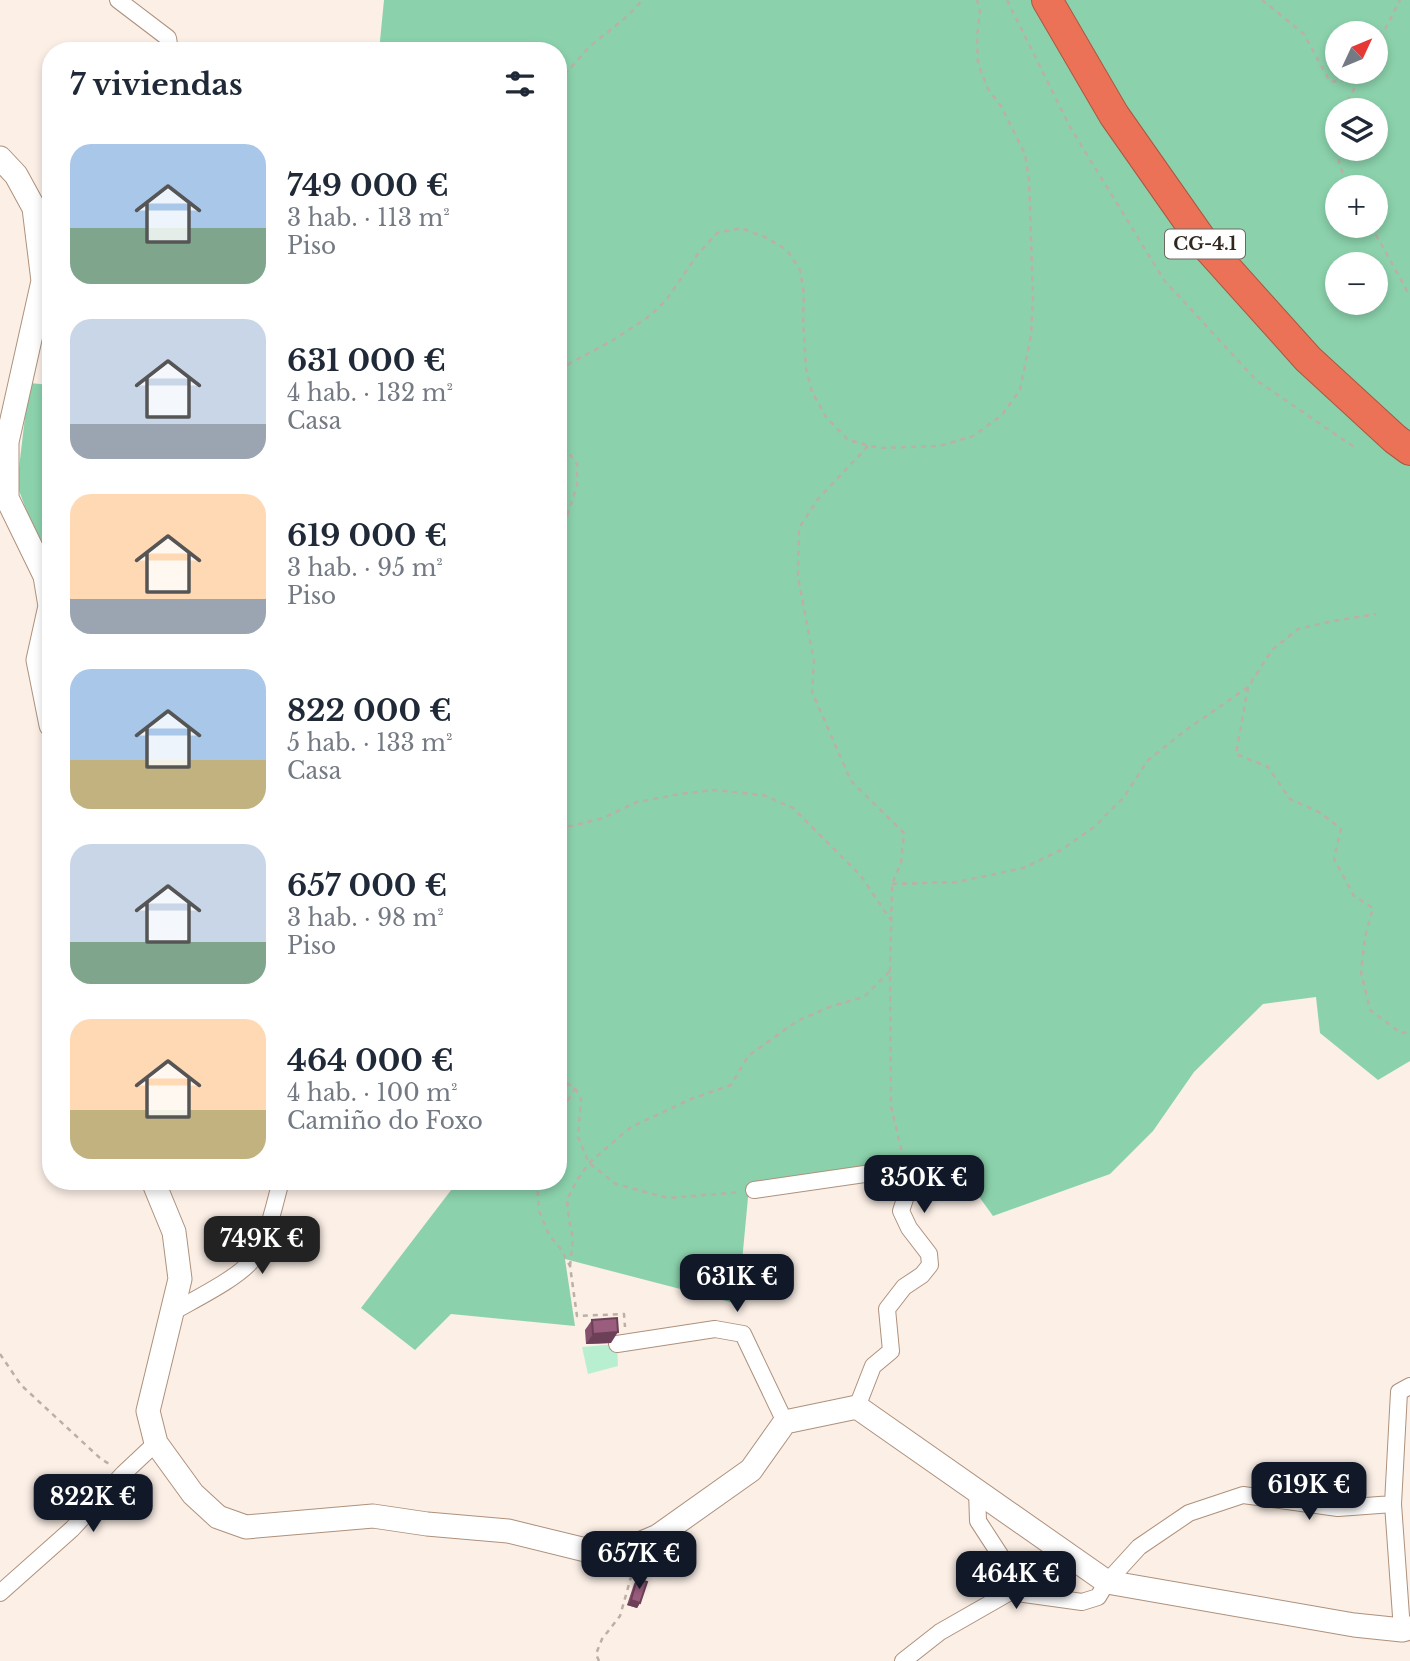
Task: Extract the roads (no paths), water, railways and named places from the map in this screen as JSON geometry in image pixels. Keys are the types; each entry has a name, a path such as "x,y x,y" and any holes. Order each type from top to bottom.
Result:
{"highway":[{"name":"CG-4.1","path":"1047,0 1114,115 1203,242 1308,359 1410,450"}],"street":[{"path":"118,0 168,38 169,42"},
{"path":"0,158 16,175 34,208 42,273"},
{"path":"42,286 7,443 7,498 42,570"},
{"path":"42,642 38,660 42,680"},
{"path":"754,1190 906,1168 909,1187 901,1211 929,1254 930,1265 922,1275 904,1287 887,1309 891,1351 873,1366 857,1407"},
{"path":"157,1190 174,1232 180,1279 148,1411 156,1443 193,1494 218,1517 246,1527 373,1516 508,1531 598,1553 639,1544 668,1529 751,1470 785,1422 857,1407 1107,1582 1354,1625 1406,1629 1393,1504 1399,1392 1410,1386"},
{"path":"171,1313 242,1270 254,1257 264,1237 278,1190"},
{"path":"621,1343 715,1329 743,1334 785,1422"},
{"path":"0,1593 72,1529 156,1443"},
{"path":"977,1491 978,1521 1006,1564 1010,1592"},
{"path":"903,1661 940,1632 1010,1592 1082,1602 1098,1597 1107,1582 1139,1547 1189,1513 1243,1495 1338,1508 1393,1504"}]}
